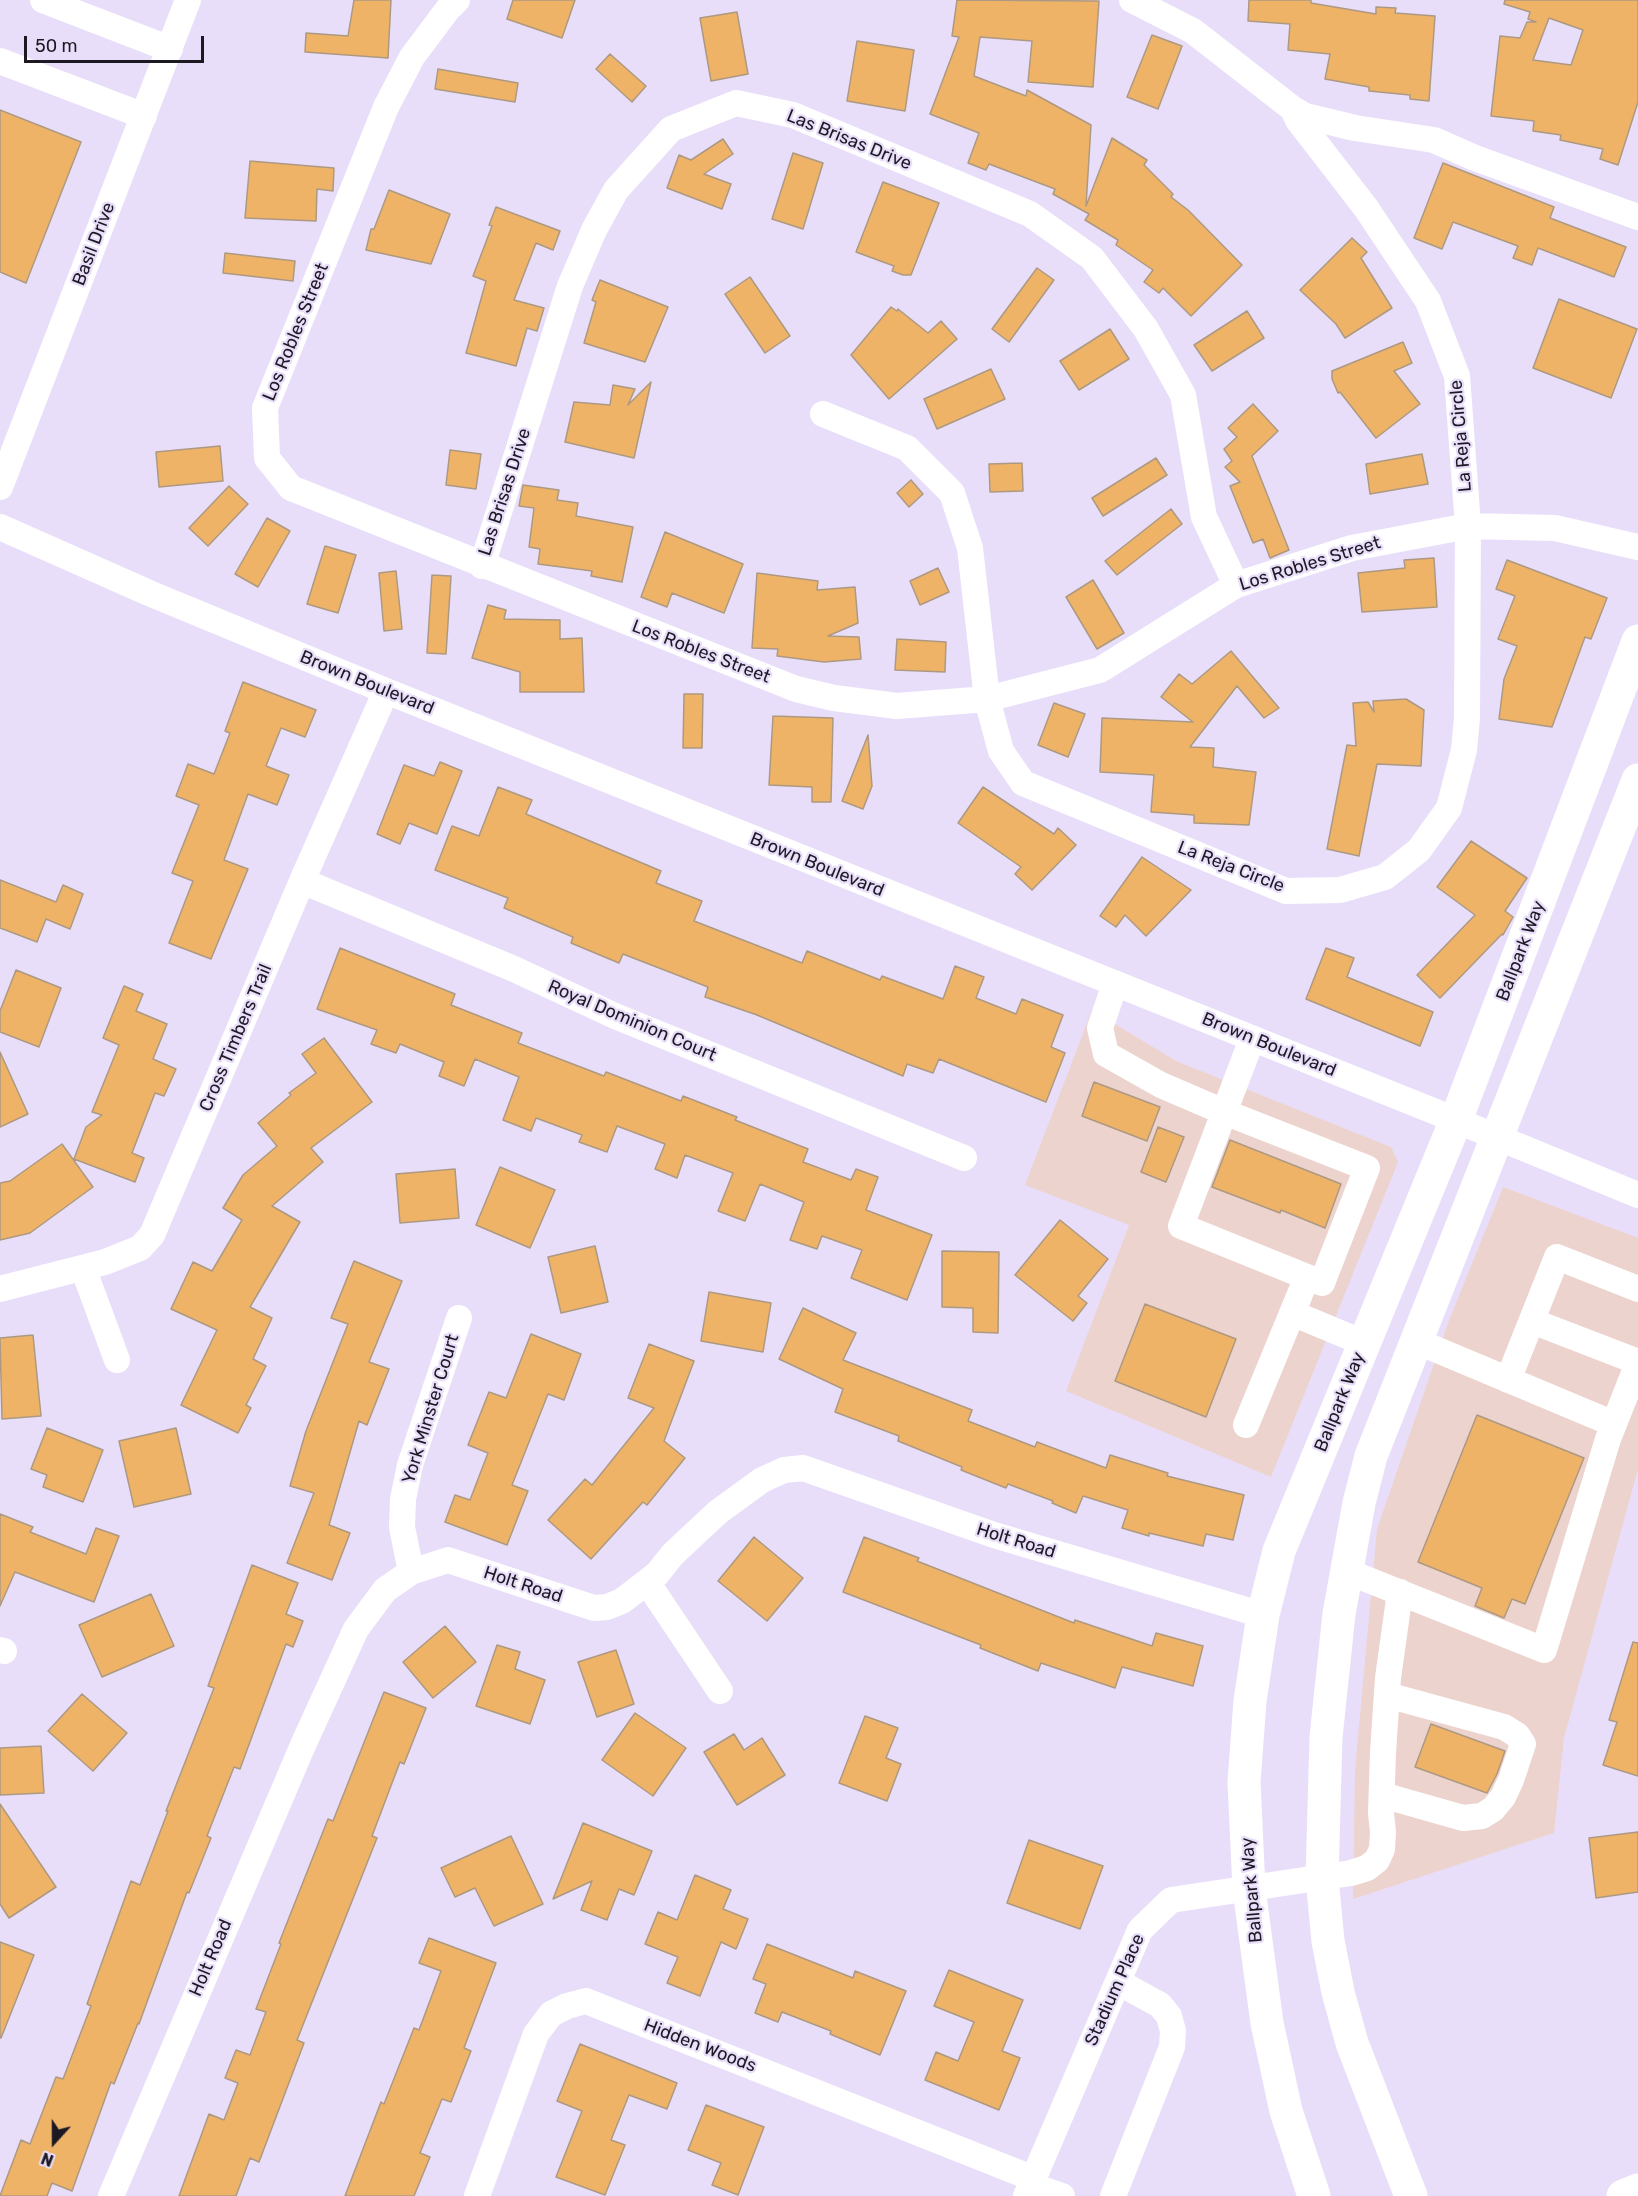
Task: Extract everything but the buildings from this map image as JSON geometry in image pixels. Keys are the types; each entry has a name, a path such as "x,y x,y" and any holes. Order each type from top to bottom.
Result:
{"main road":[{"name":"Ballpark Way","path":"1314,2196 1286,2111 1267,2023 1249,1889 1244,1782 1250,1701 1263,1615 1279,1551 1455,1120 1638,641"},
{"path":"1414,2192 1348,2028 1328,1941 1322,1878 1326,1737 1339,1614 1359,1503 1371,1456 1638,780"},
{"path":"1623,2196 1638,2190"}],"street":[{"path":"43,0 170,49"},
{"name":"Basil Drive","path":"4,478 188,0"},
{"name":"Los Robles Street","path":"457,0 412,57 386,107 265,408 267,458 291,488 482,566 796,689 834,698 897,706 987,699 1100,670 1236,585 1352,548 1468,525 1556,528 1636,540"},
{"path":"1132,0 1193,31 1305,116 1355,128 1434,140 1475,158 1638,217"},
{"path":"0,61 144,116"},
{"name":"Las Brisas Drive","path":"482,566 570,286 594,230 616,190 671,129 736,103 793,115 1030,214 1092,258 1146,329 1184,396 1204,517 1236,585"},
{"name":"La Reja Circle","path":"823,414 906,448 952,493 970,548 987,699 1001,751 1023,783 1286,891 1340,890 1385,877 1419,850 1449,808 1464,750 1467,718 1468,525 1457,376 1428,301 1366,207 1298,120 1293,109"},
{"name":"Brown Boulevard","path":"0,527 148,593 386,691 1638,1195"},
{"name":"Cross Timbers Trail","path":"0,1289 105,1262 140,1248 152,1235 302,881 386,691"},
{"name":"Royal Dominion Court","path":"302,881 514,969 615,1016 964,1158"},
{"path":"1115,984 1100,1028 1106,1054 1161,1085 1224,1112 1367,1168 1322,1282 1181,1226 1224,1112 1252,1039"},
{"path":"1508,1380 1557,1257 1638,1289"},
{"path":"83,1268 117,1360"},
{"path":"1246,1425 1306,1277"},
{"path":"1292,1313 1364,1343"},
{"name":"York Minster Court","path":"411,1572 402,1527 403,1499 410,1465 459,1318"},
{"path":"1346,1571 1544,1650 1611,1432 1638,1362 1532,1321"},
{"path":"1416,1341 1508,1380 1611,1432"},
{"name":"Holt Road","path":"111,2196 303,1745 356,1629 385,1590 411,1572 448,1560 594,1608 608,1607 622,1601 647,1582 718,1512 762,1480 784,1470 803,1468 994,1535 1263,1615"},
{"path":"647,1582 720,1691"},
{"path":"1387,1695 1504,1727 1518,1735 1522,1743 1511,1780 1503,1797 1493,1809 1482,1816 1463,1818 1382,1795 1387,1695 1400,1592"},
{"name":"Stadium Place","path":"1029,2186 1140,1930 1172,1900 1322,1878 1367,1868 1377,1860 1382,1850 1382,1795"},
{"path":"1113,2196 1173,2047 1173,2031 1169,2016 1160,2005 1118,1982"},
{"name":"Hidden Woods","path":"477,2196 536,2034 551,2014 567,2006 586,2001 1029,2186 1062,2196"}],"shaded area":[{"path":"1092,1010 1176,1061 1391,1147 1398,1162 1271,1477 1066,1391 1129,1225 1025,1185"},
{"path":"1503,1187 1638,1238 1638,1469 1564,1738 1554,1833 1353,1899 1355,1770 1377,1529 1448,1323"}]}
